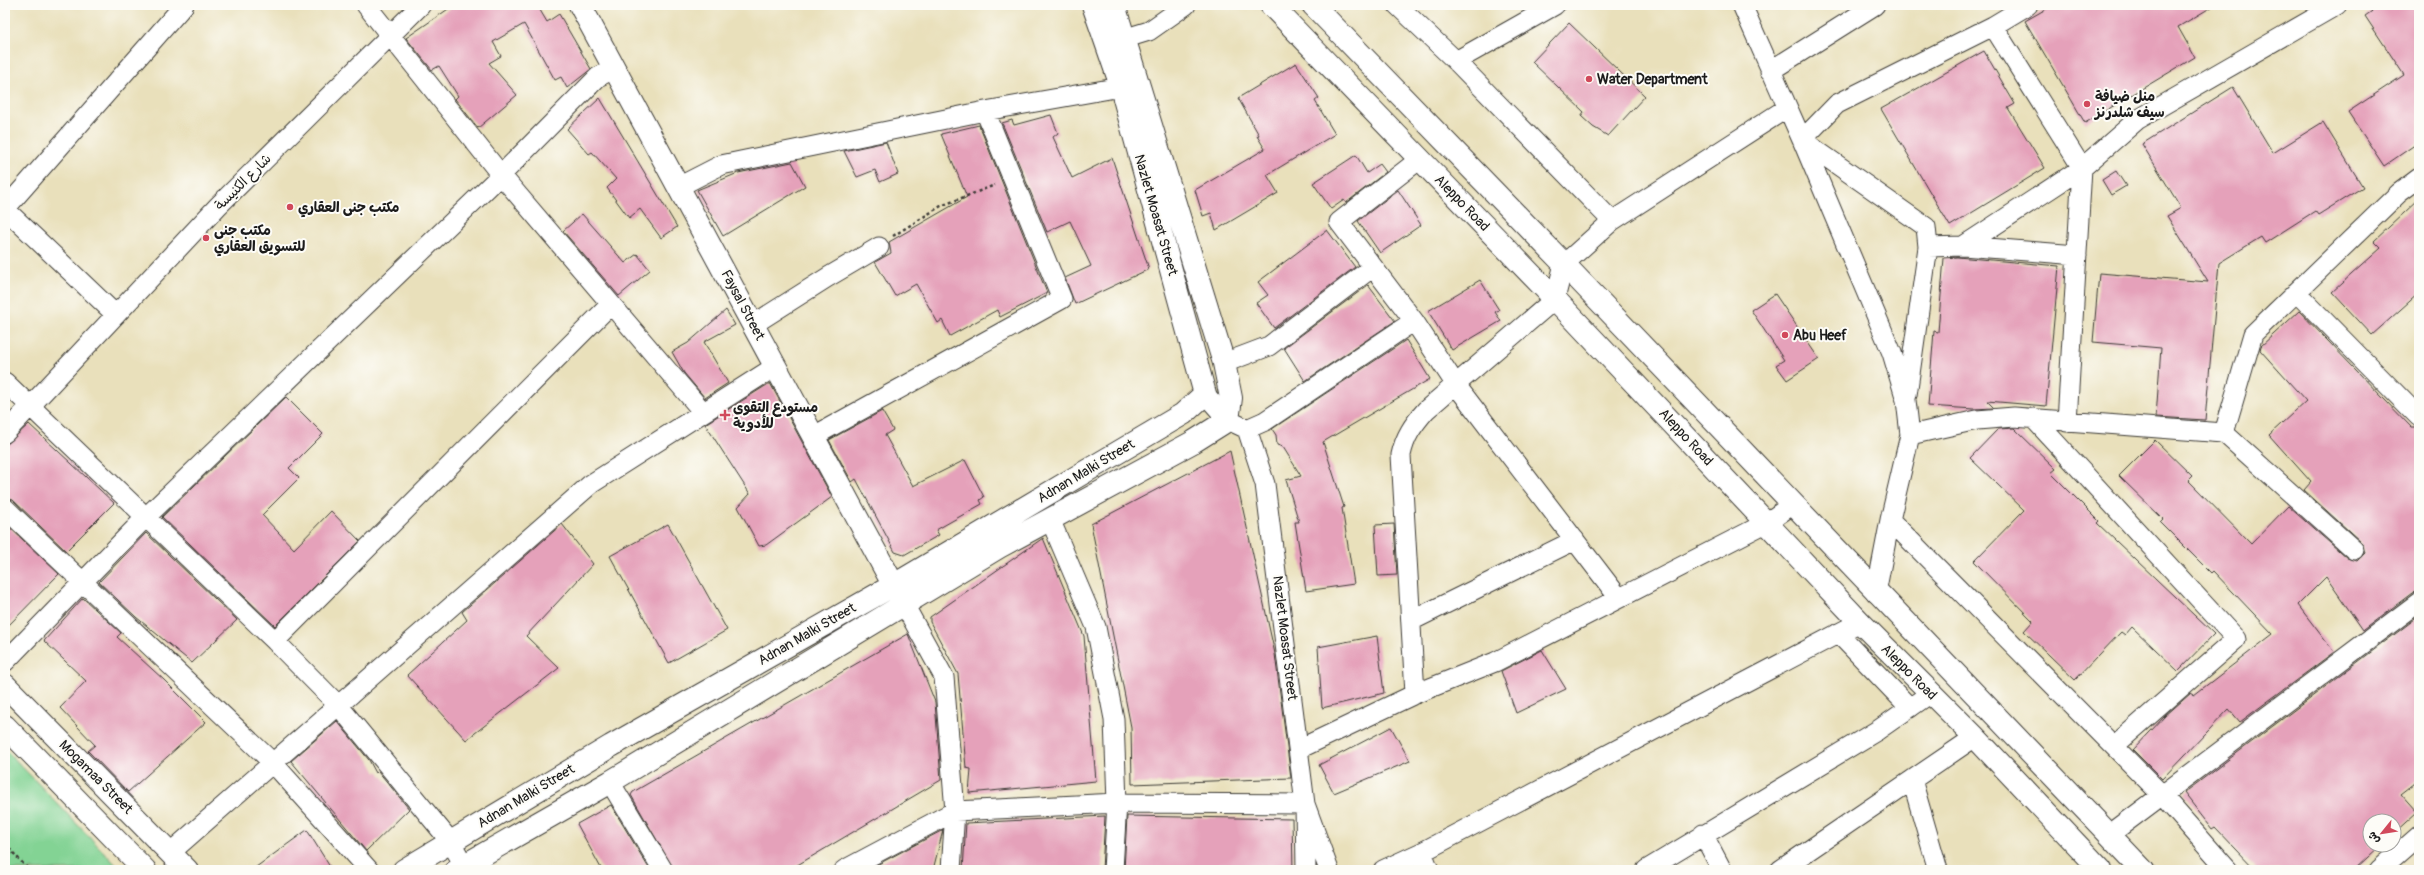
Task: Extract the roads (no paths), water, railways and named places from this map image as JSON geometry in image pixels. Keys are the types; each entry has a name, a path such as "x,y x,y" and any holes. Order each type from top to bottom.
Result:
{"main road":[{"name":"Faysal Street","path":"580,5 680,186 905,606"},
{"name":"Nazlet Moasat Street","path":"1094,5 1121,87 1206,394"},
{"name":"Nazlet Moasat Street","path":"1114,5 1123,39 1224,363 1238,425"},
{"name":"Aleppo Road","path":"1271,5 1554,299 1860,622 1975,737 2100,870"},
{"path":"1313,5 1564,264 1792,506 2142,870"},
{"name":"Adnan Malki Street","path":"404,870 450,841 612,746 894,585 1183,414 1206,394"},
{"name":"Adnan Malki Street","path":"460,868 610,782 1050,519 1193,442 1238,425"},
{"name":"Mogamaa Street","path":"5,685 187,870"},
{"name":"Mogamaa Street","path":"5,726 145,870"}],"street":[{"path":"116,315 5,209 184,5"},
{"path":"366,5 501,175 703,412"},
{"name":"شارع الكنيسة","path":"5,433 218,206 421,5"},
{"path":"1123,39 1149,31 1186,5"},
{"path":"1397,5 1456,62 1612,222"},
{"path":"1456,62 1555,5"},
{"path":"1742,5 1770,71 1802,140 1892,353 1906,400 1910,435 1890,520 1876,593"},
{"path":"1770,71 1875,5"},
{"path":"1802,140 1837,104 1994,26 2028,5"},
{"path":"1963,246 2082,168 2137,120 2337,5"},
{"path":"1994,26 2082,168 2067,422"},
{"path":"5,662 144,518 501,175 598,78 615,68"},
{"path":"680,186 721,165 985,111 1121,87"},
{"path":"1416,694 1401,455 1404,440 1411,427 1426,410 1554,299 1564,264 1612,222 1787,108"},
{"path":"814,436 1062,299 985,111"},
{"path":"1802,140 1926,227 1928,247 1906,400"},
{"path":"1420,159 1339,222 1414,321 1456,385 1619,598"},
{"path":"2224,433 2254,334 2399,193 2419,178"},
{"path":"1928,247 1963,246 2077,255"},
{"path":"754,324 828,277 879,248"},
{"path":"1224,363 1269,346 1373,267"},
{"path":"2296,292 2419,416"},
{"path":"276,641 611,304"},
{"path":"1238,425 1265,421 1414,321"},
{"path":"170,852 591,484 776,366"},
{"path":"5,382 144,518 276,641 338,705 450,841 460,868"},
{"name":"Nazlet Moasat Street","path":"1206,394 1238,425 1265,484 1305,804 1306,870"},
{"path":"1910,435 1978,420 2033,418 2067,422 2224,433 2354,550"},
{"path":"2033,418 2236,639 2114,746"},
{"path":"1299,749 1416,694 1495,662 1766,522 1792,506"},
{"path":"5,508 273,763 369,870"},
{"path":"1050,519 1096,627 1114,719 1117,803 1113,870"},
{"path":"1890,520 2161,794 2228,870"},
{"path":"1411,622 1575,540"},
{"path":"2108,835 2419,602"},
{"path":"905,606 944,676 955,811 951,870"},
{"path":"1383,870 1422,852 1860,622"},
{"path":"1838,633 1910,708"},
{"path":"1646,870 1703,834 1878,730 1931,693"},
{"path":"1780,870 1975,737"},
{"path":"1912,780 1938,870"},
{"path":"610,782 663,870"},
{"path":"844,870 955,811 1117,803 1305,804 1329,870"},
{"path":"1703,834 1722,870"},
{"path":"2379,870 2419,835"},
{"path":"1422,852 1429,870"}],"place":[{"name":"Water Department","path":"1589,79"},
{"name":"منل ضيافة سيف شلدرنز","path":"2087,104"},
{"name":"مكتب جنى العقاري","path":"290,207"},
{"name":"مكتب جنى للتسويق العقاري","path":"206,238"},
{"name":"Abu Heef","path":"1785,335"},
{"name":"مستودع التقوى للأدوية","path":"725,415"}]}
